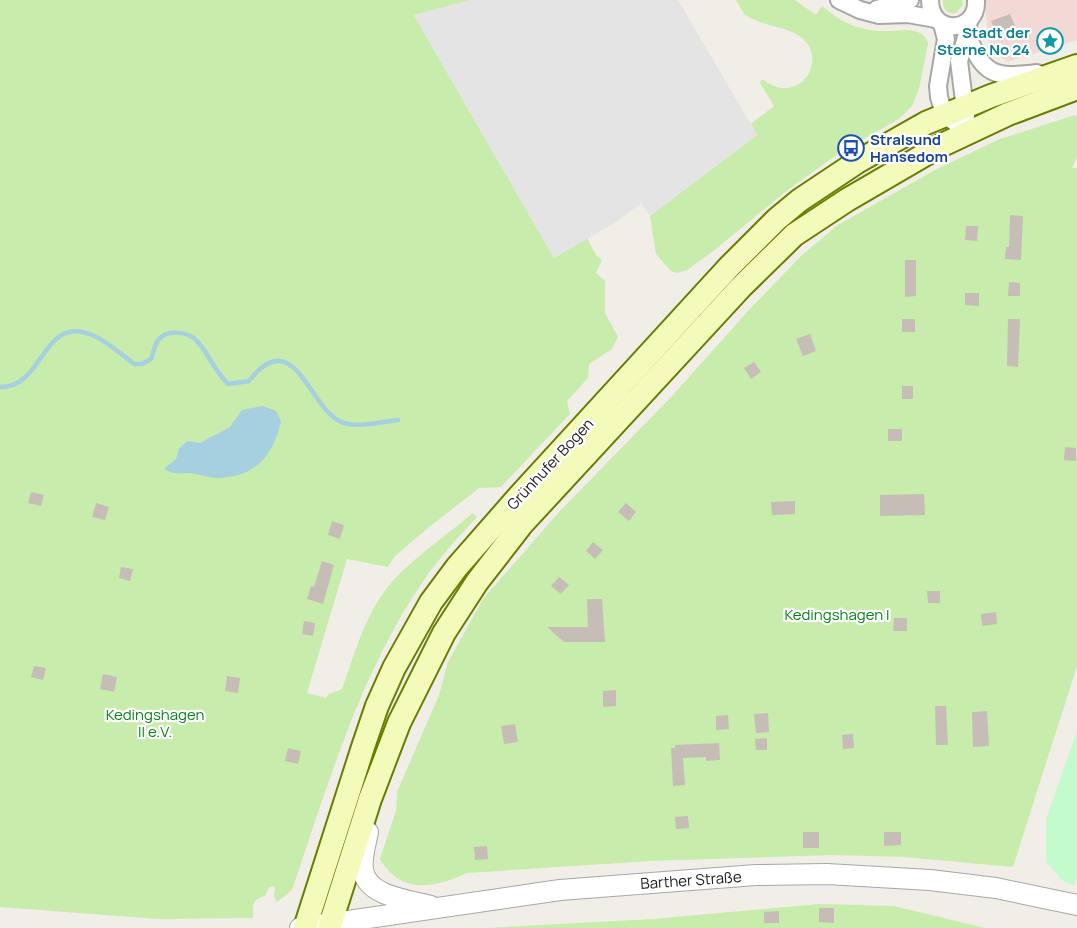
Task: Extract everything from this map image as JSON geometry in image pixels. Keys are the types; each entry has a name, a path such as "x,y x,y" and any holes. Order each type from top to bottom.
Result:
{"main road":[{"name":"Grünhufer Bogen","path":"304,928 377,706 409,639 431,602 457,567 722,275 777,219 816,188 857,162 944,114 965,105 1072,75"},
{"name":"Grünhufer Bogen","path":"329,926 368,805 399,723 444,633 477,582 522,524 741,287 787,241 884,177 968,132 1008,114 1072,75"}],"street":[{"path":"838,0 860,10 879,15 908,14 956,27 968,27"},
{"path":"870,11 910,0"},
{"path":"930,0 930,7 945,39 938,86 944,114 968,132"},
{"path":"968,132 958,61 974,14 976,0"},
{"path":"968,27 981,63 998,74 1072,75"},
{"path":"368,805 370,823 362,865 366,879 382,892 437,907"},
{"name":"Barther Straße","path":"304,928 329,926 437,907 593,887 756,875 827,874 964,883 1077,905"}],"shaded area":[{"path":"471,0 678,0 757,135 650,216 641,203 616,222 554,258 414,15"},
{"path":"985,0 1077,0 1077,40 1007,62 995,53 988,40"}],"green space":[{"name":"Kedingshagen II e.V.","path":"0,0 471,0 414,15 554,258 587,238 596,255 602,260 596,273 605,281 605,313 618,337 612,349 589,364 588,378 567,401 570,414 501,487 479,488 395,556 388,567 347,559 307,693 326,698 329,694 342,689 370,615 392,582 473,513 477,517 424,580 381,653 333,770 292,890 277,902 274,896 275,886 269,887 265,896 257,899 254,904 253,918 158,919 0,907"},
{"path":"736,0 795,0 816,15 822,6 841,20 861,28 879,31 915,31 925,38 928,44 919,89 912,106 899,119 842,151 789,189 712,252 687,270 677,273 671,271 656,254 650,216 757,135 751,124 774,106 760,83 762,79 776,87 788,88 804,80 811,68 810,48 800,36 786,29 753,19 745,14"},
{"path":"943,0 962,0 963,5 956,13 950,13 944,8"},
{"name":"Kedingshagen I","path":"1075,115 1077,117 1077,157 1072,168 1077,168 1077,666 1013,867 904,857 835,855 650,861 467,873 431,885 408,883 388,871 380,859 396,811 397,792 439,695 448,662 483,599 559,512 673,395 802,255 838,225 935,170 1000,139"},
{"path":"1077,731 1077,879 1074,885 1063,881 1046,862 1046,819"},
{"path":"819,904 894,906 985,928 486,928 653,919"}],"water":[{"path":"263,406 276,411 281,421 268,454 253,469 243,474 218,478 191,473 175,473 164,469 176,459 179,449 187,441 200,443 230,427 242,410"}],"building":[{"path":"1010,14 1015,26 996,33 991,21"},
{"path":"1010,215 1023,216 1021,260 1005,259 1006,247 1009,247"},
{"path":"966,226 978,226 977,241 965,240"},
{"path":"905,260 916,260 916,296 905,297"},
{"path":"1009,282 1020,283 1020,296 1008,296"},
{"path":"965,293 979,293 979,306 965,305"},
{"path":"902,319 915,319 915,332 902,332"},
{"path":"1008,319 1020,319 1018,367 1007,366"},
{"path":"810,334 816,351 803,356 796,339"},
{"path":"754,362 761,372 751,379 744,368"},
{"path":"902,386 913,386 913,399 902,399"},
{"path":"888,429 902,429 902,441 888,441"},
{"path":"1065,447 1076,448 1076,461 1064,460"},
{"path":"31,492 44,495 41,506 28,503"},
{"path":"924,494 925,515 880,516 880,495"},
{"path":"795,501 795,514 772,515 771,502"},
{"path":"96,503 109,507 105,520 92,517"},
{"path":"626,503 636,512 629,521 618,512"},
{"path":"332,521 344,525 340,539 328,535"},
{"path":"593,542 603,550 595,559 586,551"},
{"path":"322,561 334,565 323,604 307,599 311,586 314,587"},
{"path":"121,567 133,569 130,581 119,578"},
{"path":"559,577 569,585 561,594 551,586"},
{"path":"927,591 940,591 940,603 928,603"},
{"path":"587,599 602,599 605,642 564,642 547,627 588,627"},
{"path":"996,612 997,624 982,626 981,614"},
{"path":"894,618 907,618 907,631 893,631"},
{"path":"304,621 315,623 313,636 302,634"},
{"path":"34,666 46,668 43,680 31,677"},
{"path":"103,674 117,677 114,692 100,689"},
{"path":"227,676 240,678 238,693 225,691"},
{"path":"616,690 616,706 603,707 603,691"},
{"path":"935,706 946,706 948,745 936,745"},
{"path":"987,711 989,746 973,747 972,712"},
{"path":"768,713 769,732 756,733 754,714"},
{"path":"728,715 729,729 716,730 716,716"},
{"path":"515,724 518,742 504,744 501,726"},
{"path":"853,734 854,748 843,749 842,735"},
{"path":"767,738 767,750 756,750 755,739"},
{"path":"719,743 720,760 706,761 706,757 683,758 685,785 673,786 671,748 675,748 675,745"},
{"path":"288,748 301,751 298,764 285,761"},
{"path":"688,816 689,828 676,829 675,817"},
{"path":"803,832 819,832 819,848 803,848"},
{"path":"884,832 901,832 901,845 884,846"},
{"path":"487,846 488,859 475,860 474,847"},
{"path":"819,908 834,908 834,923 819,922"},
{"path":"779,911 779,923 764,923 764,912"}],"waterway":[{"path":"0,387 15,384 26,376 52,342 62,334 75,331 92,335 134,364 142,364 151,359 156,344 161,338 171,333 183,333 198,342 228,384 249,381 264,366 277,361 289,364 299,373 318,400 339,421 360,425 398,420"}],"place":[{"name":"Stadt der Sterne No 24","path":"1050,41"},
{"name":"Stralsund Hansedom","path":"851,148"}]}
